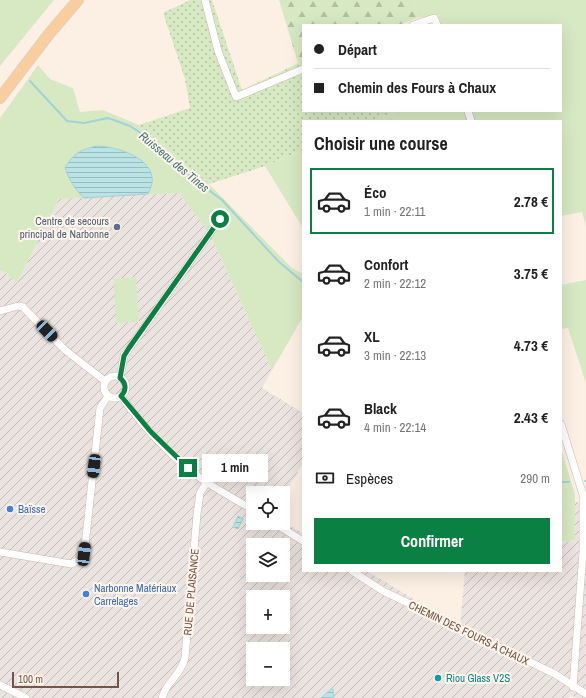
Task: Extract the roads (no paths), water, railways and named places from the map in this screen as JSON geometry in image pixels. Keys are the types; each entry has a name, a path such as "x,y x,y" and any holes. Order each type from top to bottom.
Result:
{"main road":[{"path":"0,86 68,0"},
{"path":"0,98 49,34 78,0"}],"street":[{"path":"205,0 218,51 236,97 302,69"},
{"path":"416,24 434,18 437,24"},
{"path":"120,378 124,356 220,219"},
{"path":"0,311 18,306 24,307 65,350 105,381"},
{"path":"112,376 120,378 125,384 124,393 121,396 112,398 108,396 104,386 105,381 112,376"},
{"path":"0,552 72,564 81,559 84,554 100,408 108,396"},
{"path":"121,396 151,432 175,456 207,482 246,506"},
{"path":"562,427 583,495 583,552 573,687"},
{"name":"RUE DE PLAISANCE","path":"162,698 165,688 182,669 185,658 197,514 200,493 207,482"},
{"path":"286,530 302,539"},
{"name":"CHEMIN DES FOURS À CHAUX","path":"354,572 383,591 555,674 586,694"},
{"path":"0,685 26,698"}],"water":[{"path":"96,146 119,150 142,161 148,167 152,176 152,184 148,194 84,198 72,184 65,167 78,153"},
{"path":"238,516 243,519 238,529 233,527"},
{"path":"333,689 334,698 321,698"}],"waterway":[{"name":"Ruisseau des Tines","path":"30,81 67,121 84,123 108,118 130,126 153,141 170,161 222,200 278,261 302,281"},
{"name":"Ruisseau des Tines","path":"562,482 569,482"}],"place":[{"name":"Centre de secours principal de Narbonne","path":"117,227"},
{"name":"Baïsse","path":"10,509"},
{"name":"Narbonne Matériaux Carrelages","path":"86,594"},
{"name":"Riou Glass V2S","path":"438,678"}]}
